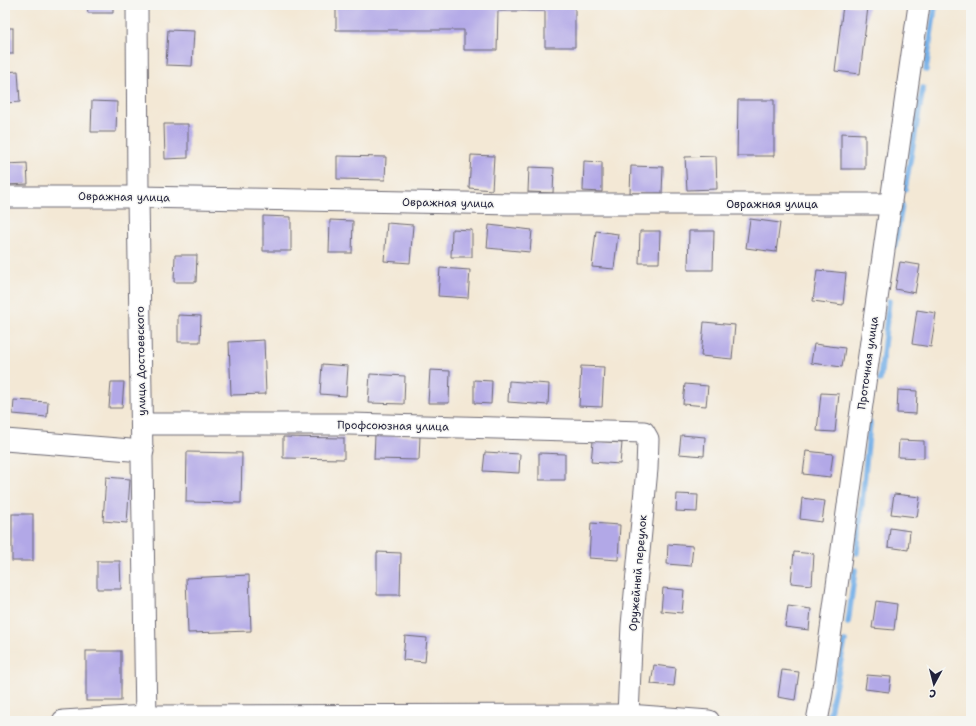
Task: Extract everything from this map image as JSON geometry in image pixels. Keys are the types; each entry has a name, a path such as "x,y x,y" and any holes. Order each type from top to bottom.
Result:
{"street":[{"name":"улица Достоевского","path":"137,5 138,197 146,718"},
{"name":"Проточная улица","path":"817,721 822,695 856,440 919,5"},
{"name":"Овражная улица","path":"5,197 138,197 520,204 891,204"},
{"name":"Профсоюзная улица","path":"142,424 350,424 644,432"},
{"name":"Оружейный переулок","path":"628,715 632,625 648,469 648,439 644,432"},
{"path":"5,440 143,451"},
{"path":"63,721 146,718 628,715 709,721"}],"building":[{"path":"87,5 113,5 113,13 88,13"},
{"path":"336,5 575,5 575,47 545,47 545,11 498,11 497,50 464,50 464,30 336,30"},
{"path":"843,5 868,7 860,74 835,71"},
{"path":"5,28 13,28 13,54 5,54"},
{"path":"168,30 194,31 192,66 166,65"},
{"path":"18,71 20,102 5,103 5,72"},
{"path":"738,100 774,100 774,156 737,156"},
{"path":"92,101 117,102 116,132 91,132"},
{"path":"164,124 188,124 188,158 165,159"},
{"path":"841,133 865,134 865,169 841,169"},
{"path":"471,155 494,156 492,190 469,188"},
{"path":"337,156 386,157 385,180 337,179"},
{"path":"716,156 717,189 687,190 685,157"},
{"path":"584,161 602,162 602,192 583,191"},
{"path":"27,163 28,184 5,185 5,164"},
{"path":"631,166 663,167 662,193 630,193"},
{"path":"529,167 554,168 553,193 528,192"},
{"path":"263,216 291,217 291,251 263,251"},
{"path":"750,219 780,223 776,252 746,248"},
{"path":"330,220 353,221 352,253 329,253"},
{"path":"387,223 413,225 410,263 384,261"},
{"path":"489,225 532,230 530,252 487,248"},
{"path":"452,229 472,230 472,257 451,257"},
{"path":"596,231 618,234 614,269 592,267"},
{"path":"640,231 660,231 659,263 639,263"},
{"path":"689,231 714,231 713,270 688,270"},
{"path":"175,255 197,255 196,282 174,282"},
{"path":"900,262 920,265 915,293 895,289"},
{"path":"440,268 470,270 468,298 438,296"},
{"path":"817,270 846,273 843,305 813,301"},
{"path":"917,310 936,313 931,347 912,344"},
{"path":"178,315 201,316 200,342 178,342"},
{"path":"704,322 735,325 732,359 701,356"},
{"path":"264,340 266,394 231,395 229,342"},
{"path":"814,344 845,348 842,367 811,363"},
{"path":"322,364 348,366 346,396 320,394"},
{"path":"581,366 604,367 602,407 579,406"},
{"path":"430,370 450,371 449,403 428,403"},
{"path":"370,374 405,376 404,404 368,403"},
{"path":"474,380 492,381 491,404 474,403"},
{"path":"509,381 549,384 548,405 508,402"},
{"path":"111,382 124,382 122,408 109,408"},
{"path":"685,384 708,386 706,406 683,404"},
{"path":"898,390 917,391 916,414 897,413"},
{"path":"821,393 839,394 835,432 817,431"},
{"path":"14,400 48,402 47,417 13,414"},
{"path":"375,435 420,436 419,460 374,459"},
{"path":"681,435 705,437 704,456 679,454"},
{"path":"283,437 344,438 344,459 283,458"},
{"path":"899,440 924,441 924,458 898,457"},
{"path":"593,441 622,443 620,464 591,462"},
{"path":"806,451 833,454 830,477 803,474"},
{"path":"187,452 242,453 241,503 186,502"},
{"path":"485,452 520,454 519,473 483,471"},
{"path":"539,453 565,454 565,480 539,480"},
{"path":"106,477 130,479 127,523 103,521"},
{"path":"677,494 698,495 697,512 676,511"},
{"path":"894,494 920,497 917,517 891,514"},
{"path":"802,498 825,501 822,522 800,519"},
{"path":"12,514 33,514 33,561 12,561"},
{"path":"591,523 620,525 618,560 589,558"},
{"path":"890,528 910,531 908,550 888,547"},
{"path":"668,544 693,546 691,566 667,564"},
{"path":"377,552 401,553 400,595 377,595"},
{"path":"794,552 814,554 812,585 791,583"},
{"path":"97,561 120,561 121,589 97,589"},
{"path":"249,575 251,631 188,633 186,578"},
{"path":"663,588 684,590 682,613 661,611"},
{"path":"876,601 897,604 894,630 872,628"},
{"path":"788,606 811,609 809,630 785,627"},
{"path":"405,636 427,638 425,662 403,660"},
{"path":"86,651 121,651 121,701 86,701"},
{"path":"654,665 676,668 674,686 651,684"},
{"path":"782,670 799,672 795,700 778,697"},
{"path":"867,675 891,677 889,692 865,689"}],"waterway":[{"path":"926,70 935,7"},
{"path":"905,189 923,88"},
{"path":"895,246 902,205"},
{"path":"880,380 889,301"},
{"path":"857,553 870,423"},
{"path":"848,623 855,570"},
{"path":"828,721 845,641"}]}
